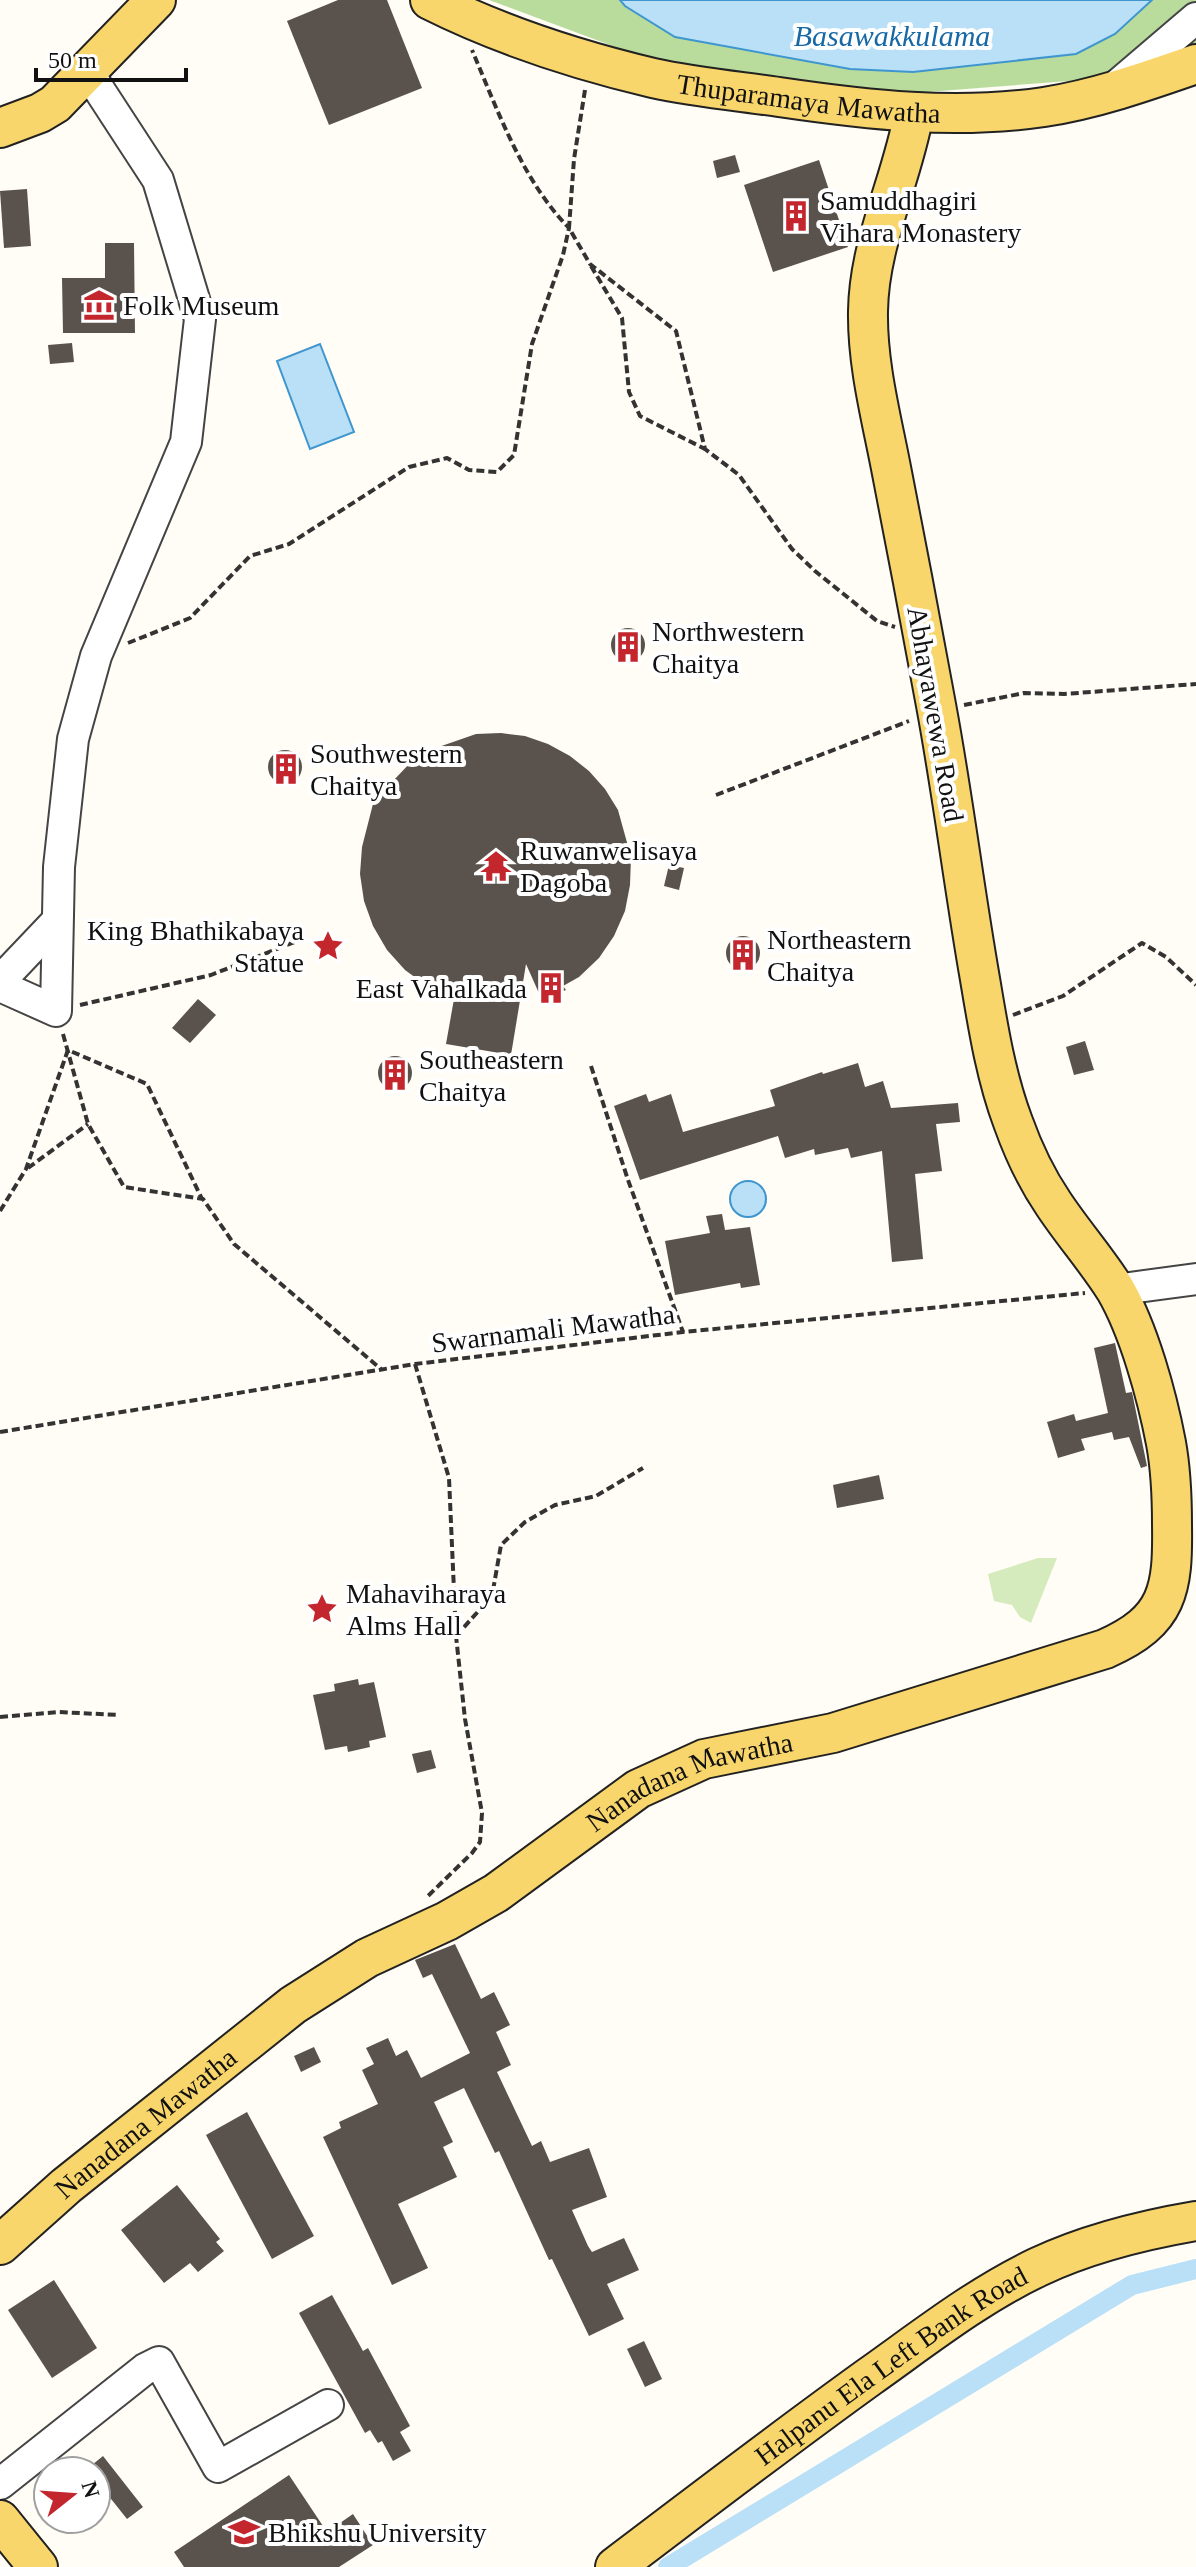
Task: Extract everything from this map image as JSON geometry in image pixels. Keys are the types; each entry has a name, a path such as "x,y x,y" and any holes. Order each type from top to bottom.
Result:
{"main road":[{"path":"0,128 55,104 156,0"},
{"name":"Thuparamaya Mawatha","path":"443,6 592,61 653,78 708,88 914,113 1008,111 1048,106 1109,92 1196,64"},
{"name":"Abhayawewa Road","path":"914,113 907,152 875,251 869,293 868,322 880,409 937,711 987,1022 1005,1095 1023,1148 1052,1202 1115,1290"},
{"name":"Nanadana Mawatha","path":"0,2245 66,2186 293,2005 367,1958 447,1921 496,1893 638,1789 704,1759 833,1733 883,1719 1105,1649 1143,1629 1163,1603 1169,1585 1173,1556 1171,1489 1159,1409 1129,1319 1115,1290"},
{"name":"Halpanu Ela Left Bank Road","path":"615,2567 776,2444 975,2302 1039,2267 1067,2256 1126,2237 1196,2221"},
{"path":"0,2520 38,2567"}],"street":[{"path":"1109,92 1196,18"},
{"path":"57,921 0,984 56,1011 59,867 73,739 96,656 186,442 200,319 158,180 87,71"},
{"path":"1115,1290 1196,1279"},
{"path":"0,2484 145,2369 159,2362 218,2467 328,2405"}],"path":[{"path":"443,6 525,168 549,208 569,228 622,318 629,392 640,416 705,449 739,475 792,549 877,621 897,628 921,625"},
{"path":"96,656 190,618 250,556 289,544 409,467 447,458 469,470 497,472 514,455 532,344 563,255 569,228 574,159 592,61"},
{"path":"590,264 676,331 705,449"},
{"path":"203,1199 124,1187 88,1124 56,1011 211,975 307,937"},
{"path":"987,1022 1063,996 1142,943 1166,957 1196,985"},
{"path":"0,1211 26,1169 68,1050"},
{"path":"68,1050 147,1084 203,1199 234,1244 382,1370"},
{"path":"591,1066 683,1332"},
{"path":"26,1169 88,1124"},
{"name":"Swarnamali Mawatha","path":"0,1432 415,1364 683,1332 1115,1290"},
{"path":"415,1364 449,1478 456,1636 465,1719 482,1813 480,1842 424,1900"},
{"path":"456,1636 492,1596 501,1545 525,1522 555,1505 596,1496 643,1468"},
{"path":"0,1717 59,1712 119,1715"}],"green space":[{"path":"489,0 620,0 625,6 1115,34 1152,0 1196,0 1196,46 1082,80 901,94 661,64"},
{"path":"1038,1558 1057,1558 1031,1623 1020,1617 1012,1605 994,1601 988,1574"}],"water":[{"name":"Basawakkulama","path":"620,0 1152,0 1115,34 1076,54 913,72 850,69 675,37"},
{"path":"320,344 354,432 310,449 277,361"},
{"path":"748,1181 761,1186 766,1199 761,1212 748,1217 735,1212 730,1199 735,1186"}],"building":[{"path":"338,0 387,0 422,88 329,125 287,21"},
{"path":"735,155 740,172 717,178 713,161"},
{"name":"Samuddhagiri Vihara Monastery","path":"819,160 848,247 773,272 744,185"},
{"path":"27,189 31,246 4,248 0,191"},
{"name":"Folk Museum","path":"105,243 134,243 135,333 63,333 62,278 105,278"},
{"path":"72,343 74,362 50,364 48,345"},
{"name":"Northwestern Chaitya","path":"628,628 640,633 645,645 640,657 628,662 616,657 611,645 616,633"},
{"name":"Ruwanwelisaya Dagoba","path":"476,734 525,736 548,744 589,771 618,810 631,857 625,911 614,936 599,958 579,977 563,986 566,990 542,1000 526,964 511,1055 446,1044 454,999 427,986 405,970 387,950 373,926 364,901 360,874 362,847 374,800 378,802 410,763 430,750"},
{"name":"Southwestern Chaitya","path":"285,750 297,755 302,767 297,779 285,784 273,779 268,767 273,755"},
{"path":"669,865 684,868 679,890 664,886"},
{"name":"Northeastern Chaitya","path":"743,936 755,941 760,953 755,965 743,970 731,965 726,953 731,941"},
{"path":"198,999 216,1015 190,1043 172,1028"},
{"path":"1085,1041 1094,1070 1074,1075 1066,1047"},
{"name":"Southeastern Chaitya","path":"395,1056 407,1061 412,1073 407,1085 395,1090 383,1085 378,1073 383,1061"},
{"path":"858,1063 865,1087 883,1081 891,1108 958,1103 960,1122 936,1124 942,1171 915,1174 923,1259 892,1262 882,1151 851,1158 848,1148 815,1155 814,1149 785,1158 778,1136 640,1180 614,1106 646,1094 649,1102 671,1094 683,1132 775,1106 770,1090"},
{"path":"722,1214 725,1230 750,1227 760,1285 741,1288 740,1283 675,1295 665,1241 710,1233 706,1216"},
{"path":"1115,1343 1126,1393 1132,1392 1147,1466 1141,1468 1129,1437 1114,1440 1112,1432 1081,1439 1085,1450 1058,1458 1047,1422 1074,1414 1076,1421 1108,1413 1094,1348"},
{"path":"879,1475 884,1499 837,1508 833,1485"},
{"path":"358,1679 359,1685 374,1682 386,1737 369,1741 370,1747 348,1752 347,1746 325,1750 313,1695 335,1691 334,1684"},
{"path":"431,1750 436,1768 417,1773 412,1754"},
{"path":"455,1944 481,1999 494,1992 510,2025 496,2032 511,2065 497,2072 532,2146 541,2141 550,2162 589,2148 607,2197 572,2210 588,2246 592,2252 624,2238 639,2270 607,2284 624,2319 589,2336 552,2259 549,2260 499,2151 495,2153 464,2088 434,2102 453,2142 443,2147 457,2177 398,2204 428,2268 392,2285 323,2137 341,2128 339,2122 378,2104 362,2070 374,2064 366,2048 388,2038 396,2056 407,2050 421,2078 470,2053 432,1974 423,1978 415,1960"},
{"path":"314,2047 321,2062 301,2072 294,2056"},
{"path":"247,2112 314,2236 272,2259 206,2135"},
{"path":"177,2185 220,2239 216,2242 224,2251 198,2272 190,2263 164,2283 121,2230"},
{"path":"54,2280 97,2348 52,2378 8,2310"},
{"path":"332,2295 363,2351 368,2348 410,2426 400,2432 411,2451 393,2461 382,2441 378,2443 370,2430 365,2433 299,2313"},
{"path":"644,2341 662,2379 645,2387 627,2349"},
{"path":"112,2467 143,2507 127,2519 112,2500"},
{"path":"289,2475 327,2532 353,2514 373,2545 339,2567 184,2567 174,2552"}],"waterway":[{"path":"668,2567 1132,2285 1196,2269"}],"place":[{"name":"Samuddhagiri Vihara Monastery","path":"796,216"},
{"name":"Folk Museum","path":"99,305"},
{"name":"Northwestern Chaitya","path":"628,647"},
{"name":"Southwestern Chaitya","path":"286,769"},
{"name":"Ruwanwelisaya Dagoba","path":"496,866"},
{"name":"King Bhathikabaya Statue","path":"328,946"},
{"name":"Northeastern Chaitya","path":"743,955"},
{"name":"East Vahalkada","path":"551,988"},
{"name":"Southeastern Chaitya","path":"395,1075"},
{"name":"Mahaviharaya Alms Hall","path":"322,1609"},
{"name":"Bhikshu University","path":"244,2532"}]}
